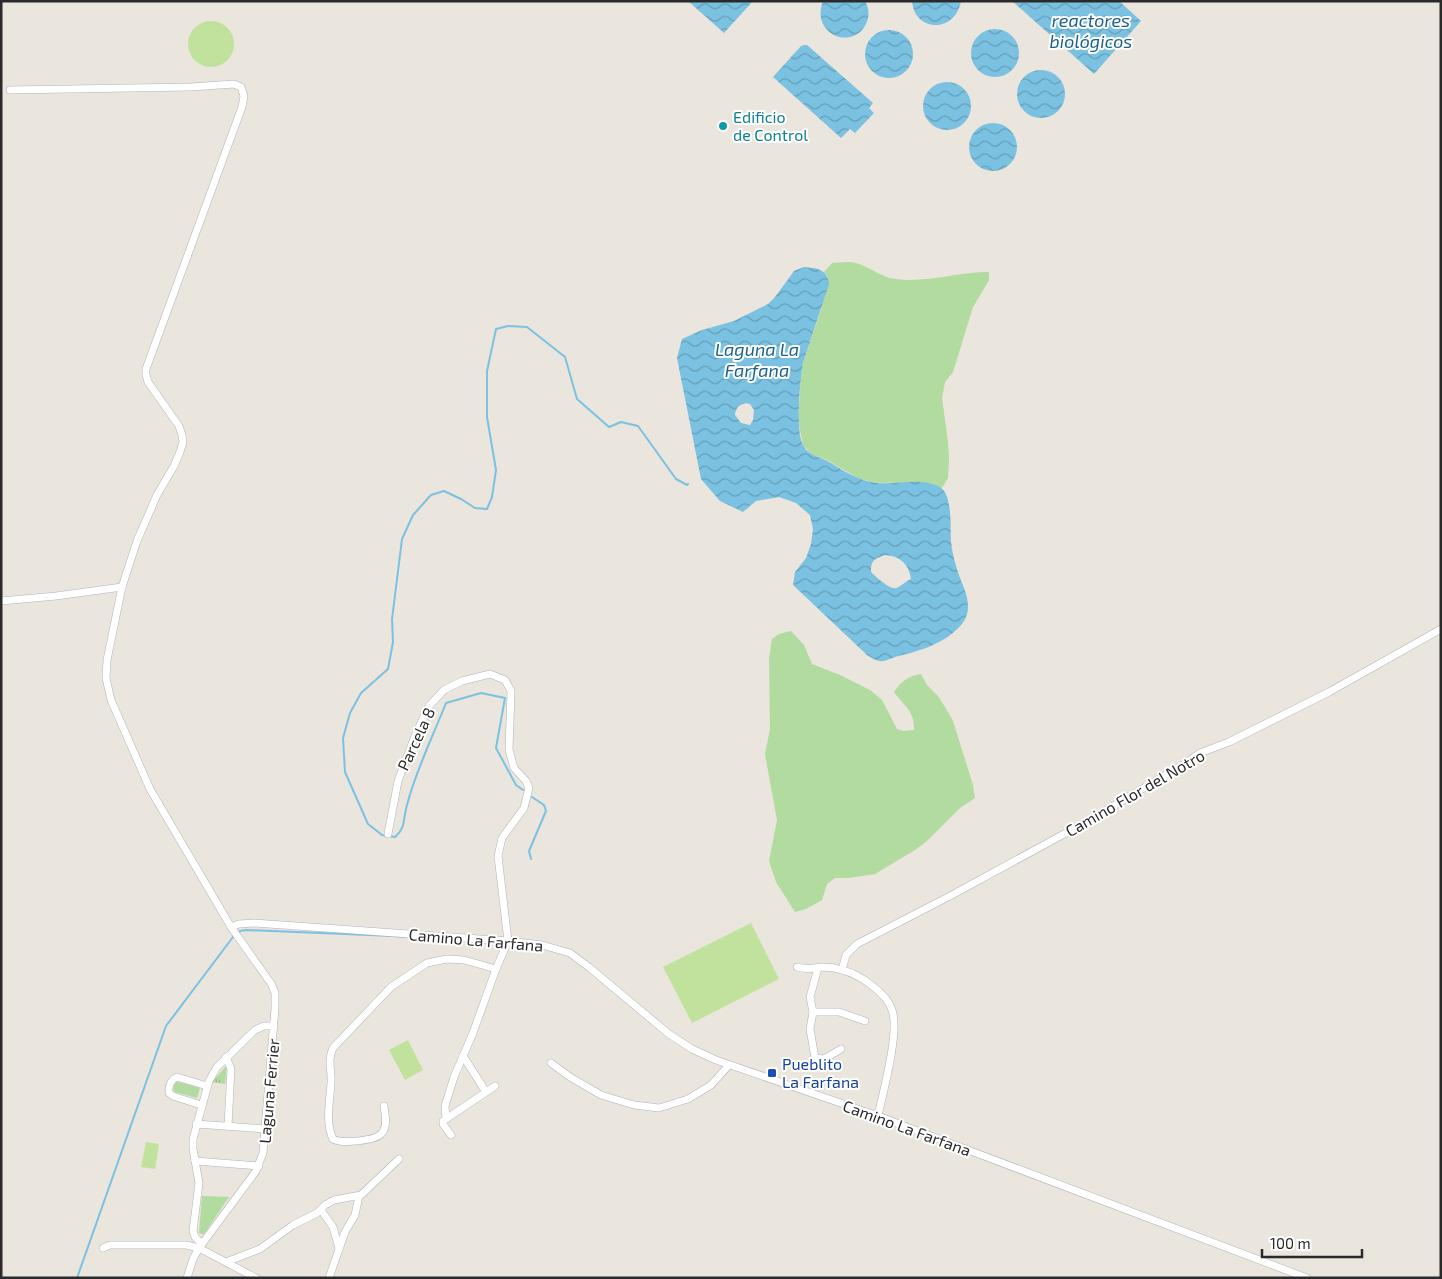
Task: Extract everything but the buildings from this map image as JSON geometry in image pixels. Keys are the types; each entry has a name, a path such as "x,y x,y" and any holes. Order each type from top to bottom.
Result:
{"street":[{"name":"Laguna Ferrier","path":"10,90 191,87 234,84 241,87 243,92 242,107 146,369 148,382 181,430 182,445 174,466 157,495 122,587 107,660 106,678 111,700 150,788 231,927 270,981 276,998 265,1147 259,1166 200,1246 193,1259 187,1278"},
{"path":"1,601 122,587"},
{"name":"Camino Flor del Notro","path":"842,970 846,955 857,944 1088,821 1200,753 1229,742 1329,692 1441,629"},
{"name":"Parcela 8","path":"388,834 398,780 429,706 444,690 462,681 490,674 505,680 511,691 509,750 514,768 526,781 529,788 524,808 502,838 498,856 508,941"},
{"name":"Camino La Farfana","path":"231,927 239,924 254,923 508,941 547,946 570,953 680,1042 704,1055 878,1116 1307,1278"},
{"path":"446,1119 446,1100 454,1077 508,941"},
{"path":"384,1106 385,1125 381,1135 351,1141 333,1139 330,1130 329,1100 331,1084 329,1066 331,1053 337,1043 391,987 426,963 447,959 464,960 496,968"},
{"path":"797,967 806,970 824,967 853,974 867,982 888,1001 893,1011 894,1027 892,1049 878,1116"},
{"path":"818,968 810,997 812,1012 810,1029 815,1058 824,1059 841,1049"},
{"path":"812,1012 839,1012 865,1021"},
{"path":"200,1246 193,1231 199,1183 192,1144 207,1086 214,1070 257,1029 264,1026 274,1026"},
{"path":"463,1056 486,1092"},
{"path":"226,1057 231,1069 228,1126"},
{"path":"551,1063 570,1077 601,1095 634,1105 659,1108 688,1099 711,1084 729,1065"},
{"path":"201,1105 173,1096 169,1089 172,1080 177,1077 207,1086"},
{"path":"451,1135 443,1123 446,1119 495,1086"},
{"path":"196,1124 266,1129"},
{"path":"226,1262 260,1249 293,1225 313,1216 334,1200 358,1196 399,1159"},
{"path":"195,1161 259,1166"},
{"path":"329,1278 348,1227 355,1215 358,1196"},
{"path":"321,1210 333,1227 339,1250"},
{"path":"103,1248 113,1245 200,1246 256,1278"}],"green space":[{"path":"211,21 224,25 230,31 234,44 230,57 224,63 211,67 198,63 192,57 188,44 192,31 198,25"},
{"path":"832,263 856,263 885,276 908,280 989,272 989,280 973,307 953,372 945,382 942,398 949,459 948,478 942,488 920,482 876,483 858,478 827,460 813,455 803,446 798,420 803,363 821,310 828,277 824,272"},
{"path":"791,631 804,645 812,664 870,690 882,700 897,729 903,731 914,730 913,718 894,692 906,680 921,674 927,685 938,696 953,721 973,785 975,798 960,808 927,841 915,850 875,874 835,878 827,884 822,900 806,909 795,912 776,882 769,861 777,820 765,754 770,729 769,659 772,639 779,634"},
{"path":"751,923 779,979 692,1023 663,967"},
{"path":"408,1040 423,1070 405,1080 389,1050"},
{"path":"227,1065 225,1084 212,1082"},
{"path":"175,1082 200,1088 197,1098 175,1092 173,1090"},
{"path":"146,1142 159,1144 155,1169 141,1167"},
{"path":"202,1196 229,1197 204,1234 199,1233"}],"water":[{"path":"688,1 753,1 724,33"},
{"path":"823,1 865,1 869,12 866,24 860,32 852,37 843,38 835,35 827,30 822,23"},
{"path":"912,1 961,1 957,12 951,19 943,24 935,25 920,19 914,11"},
{"name":"reactores biológicos","path":"1012,1 1119,1 1141,21 1094,74"},
{"path":"990,29 1000,29 1012,36 1019,48 1019,58 1012,70 1000,77 990,77 982,73 975,66 971,58 971,48 975,40 982,33"},
{"path":"884,30 894,30 906,37 913,49 913,59 906,71 894,78 884,78 876,74 869,67 865,59 865,49 869,41 876,34"},
{"path":"804,45 807,45 873,103 869,108 874,113 855,133 850,129 841,138 773,77"},
{"path":"1036,70 1046,70 1058,77 1065,89 1065,99 1058,111 1046,118 1036,118 1028,114 1021,107 1017,99 1017,89 1021,81 1028,74"},
{"path":"942,82 952,82 964,89 971,101 971,111 964,123 952,130 942,130 934,126 927,119 923,111 923,101 927,93 934,86"},
{"path":"988,123 998,123 1010,130 1017,142 1017,152 1010,164 998,171 988,171 980,167 973,160 969,152 969,142 973,134 980,127"},
{"name":"Laguna La Farfana","path":"804,267 821,270 826,275 829,284 803,363 799,428 805,449 858,478 870,482 925,482 933,484 944,491 949,504 952,550 966,592 968,611 966,618 957,629 941,641 926,648 884,661 867,655 793,585 795,572 806,558 811,544 813,529 810,515 796,503 779,497 756,501 743,512 720,501 701,479 677,358 682,339 702,330 734,321 768,304 794,271","holes":["746,403 750,404 754,410 753,420 750,425 741,423 735,415 738,407","885,555 895,557 903,562 908,569 911,579 893,588 873,574 871,572 873,562"]}],"waterway":[{"path":"523,790 516,785 496,748 505,698 481,693 446,703 415,779 403,826 395,837 382,835 368,824 345,772 343,738 350,713 361,693 388,669 393,642 392,619 402,539 413,515 431,495 444,491 475,508 487,509 492,497 496,470 487,417 487,371 496,329 508,326 527,327 565,357 577,399 609,427 621,422 638,426 676,479 688,484"},
{"path":"531,859 529,851 546,811 544,805 532,797"},
{"path":"240,931 393,936 448,940"},
{"path":"77,1278 166,1026 233,937"}],"place":[{"name":"Edificio de Control","path":"723,126"},
{"name":"Pueblito La Farfana","path":"772,1073"}]}
